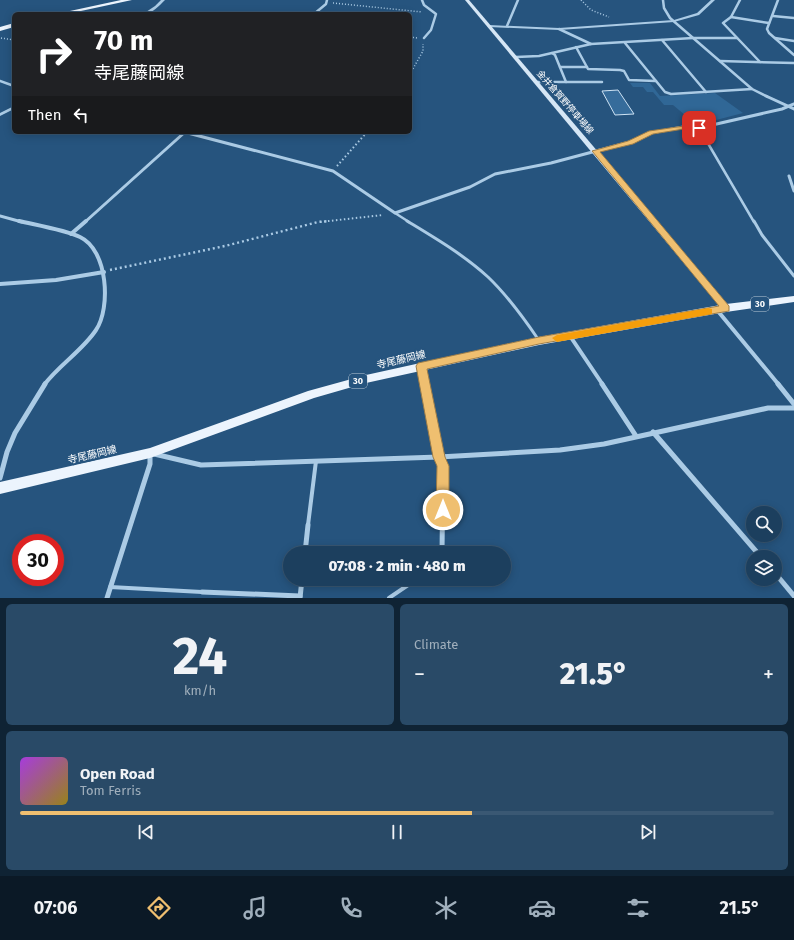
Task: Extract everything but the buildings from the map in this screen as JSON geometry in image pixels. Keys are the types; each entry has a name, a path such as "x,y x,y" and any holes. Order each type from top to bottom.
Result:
{"main road":[{"path":"70,12 128,0"},
{"name":"金井倉賀野停車場線","path":"466,0 595,151 721,309"},
{"path":"0,29 12,26"},
{"name":"寺尾藤岡線","path":"0,488 150,453 312,394 421,366 539,341 721,309 794,299"}],"street":[{"path":"148,12 163,0"},
{"path":"422,0 424,5 436,14 431,30 424,38"},
{"path":"507,26 518,0"},
{"path":"663,0 667,13 674,21 752,89 794,109"},
{"path":"489,26 559,29 674,21 698,14 713,0"},
{"path":"740,0 731,17 723,23 760,62"},
{"path":"778,0 767,29 774,38 794,55"},
{"path":"316,12 327,1"},
{"path":"773,16 794,18"},
{"path":"731,17 769,23"},
{"path":"559,29 591,44"},
{"path":"516,57 539,56 591,44 693,38 737,38"},
{"path":"774,38 794,41"},
{"path":"662,40 706,92"},
{"path":"625,43 665,92 671,94 752,89"},
{"path":"576,47 587,67"},
{"path":"552,53 555,55 566,82"},
{"path":"720,61 794,63"},
{"path":"560,67 587,67 592,70 624,71 629,80 656,81"},
{"path":"0,81 12,85"},
{"path":"537,82 602,82"},
{"path":"193,134 333,171 395,212 470,187 495,174 630,142 651,132 684,128 699,128 788,107 794,104"},
{"path":"0,115 12,108"},
{"path":"71,234 183,134"},
{"path":"789,176 794,191"},
{"path":"0,216 81,237 91,245 104,272 107,305 98,330 80,349 57,368 45,384 15,432 7,450 0,478"},
{"path":"0,284 56,280 104,272"},
{"path":"721,309 794,404"},
{"path":"570,336 636,436"},
{"path":"107,598 150,464 150,453 201,465 439,457 560,450 604,444 768,408 794,408"},
{"path":"654,432 755,550"},
{"path":"439,457 443,466 442,546"},
{"path":"306,546 308,525"},
{"path":"782,581 794,596"},
{"path":"202,592 251,596 300,597 301,586"}],"lane":[{"path":"699,128 762,235 794,276"},
{"path":"395,212 467,260 487,276 522,316 539,341"},
{"path":"421,366 439,457"},
{"path":"308,525 316,461"},
{"path":"389,598 407,586"},
{"path":"110,587 202,592"}],"path":[{"path":"581,0 591,10 624,25"},
{"path":"327,1 436,14"},
{"path":"0,38 12,40"},
{"path":"412,70 423,51 424,38"},
{"path":"333,171 365,134"},
{"path":"104,272 225,246 318,222 395,212"}],"shaded area":[{"path":"630,83 650,83 660,96 715,93 743,113 697,125 673,105 664,105 653,92 647,92 643,87 633,87"}],"slow traffic":[{"path":"557,338 708,311"}],"route":[{"path":"443,510 443,466 439,457 421,366 539,341 726,308 595,151 630,142 651,132 684,128 699,128"}]}
